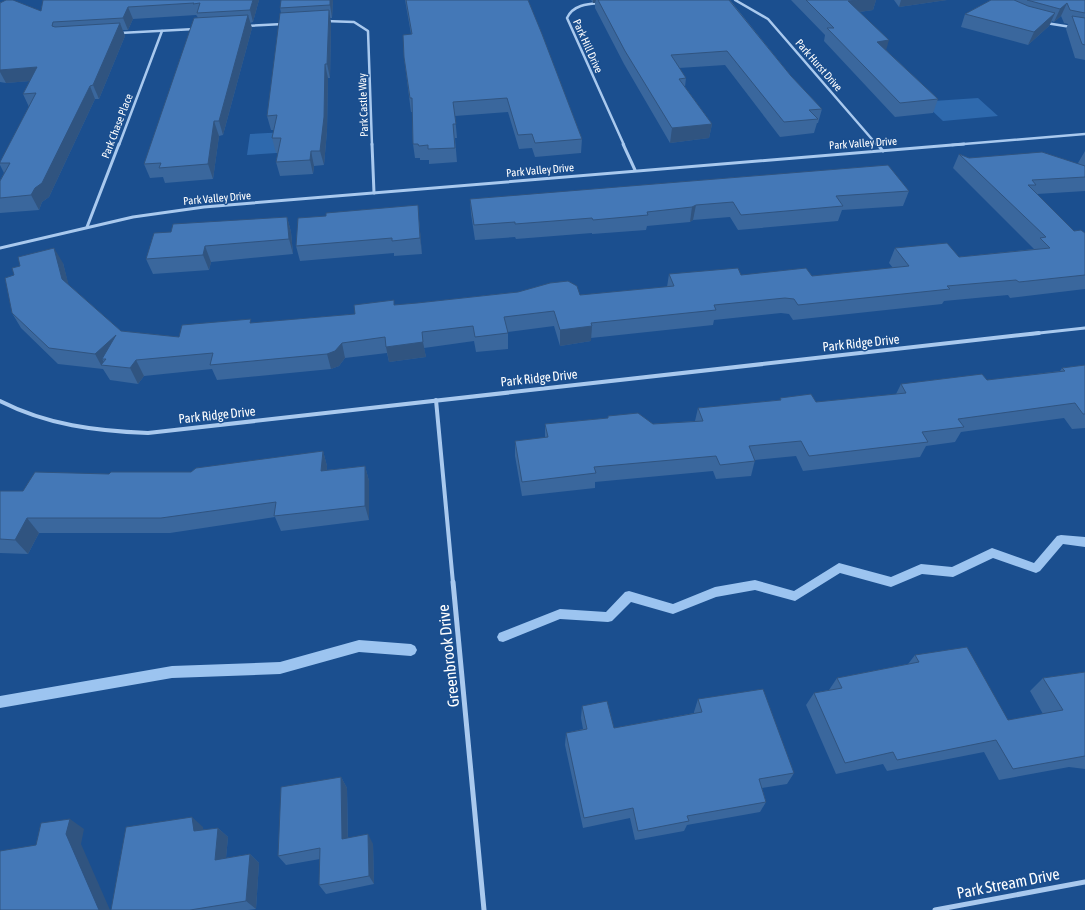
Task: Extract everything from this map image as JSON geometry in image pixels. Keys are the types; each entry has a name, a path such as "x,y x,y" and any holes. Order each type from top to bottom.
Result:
{"street":[{"name":"Park Hurst Drive","path":"735,0 768,19 883,151"},
{"name":"Park Hill Drive","path":"604,3 577,7 570,11 567,18 635,170"},
{"name":"Park Castle Way","path":"318,21 343,20 363,26 368,32 374,193"},
{"path":"1041,22 1073,27"},
{"path":"241,26 284,23"},
{"path":"114,34 201,28"},
{"name":"Park Chase Place","path":"87,227 162,30"},
{"name":"Park Valley Drive","path":"0,248 133,217 197,208 635,170 1085,134"},
{"name":"Park Ridge Drive","path":"0,401 18,412 51,423 76,429 148,432 1085,328"},
{"name":"Greenbrook Drive","path":"436,400 484,910"},
{"name":"Park Stream Drive","path":"935,910 1085,882"}],"shaded area":[{"path":"978,98 998,116 943,121 926,105 904,103"},
{"path":"287,132 279,137 276,153 247,155 250,134"}],"building":[{"path":"6,0 13,0 41,11 43,0 253,0 250,10 197,13 200,3 128,7 123,18 53,22 52,26 55,27 120,23 93,85 90,86 42,183 35,188 31,195 0,198 0,181 10,163 0,162 36,93 23,94 37,67 0,70 0,3"},
{"path":"281,0 330,0 330,5 280,8"},
{"path":"406,0 528,0 582,139 535,143 532,134 518,135 507,98 453,102 456,124 453,124 455,148 428,149 428,145 419,146 418,144 413,144 412,98 410,98 404,57 403,35 412,34"},
{"path":"598,0 729,0 791,76 822,109 809,110 818,119 784,122 727,51 671,55 686,78 679,79 712,124 672,128 625,51"},
{"path":"806,0 859,0 848,1 889,40 877,42 938,99 900,103 827,28 834,28"},
{"path":"991,0 1014,0 1028,6 1055,13 1034,32 965,14"},
{"path":"1027,0 1085,0 1085,13 1070,10 1067,3 1060,9"},
{"path":"329,10 327,64 325,64 324,117 320,151 311,151 310,160 276,162 281,138 272,138 277,115 267,116 280,13"},
{"path":"248,15 219,121 214,121 208,164 159,168 161,163 144,164 194,18"},
{"path":"1072,16 1085,18 1085,45 1082,44"},
{"path":"1042,152 1085,166 1085,177 1032,180 1036,185 1028,185 1074,231 1081,230 1085,233 1085,275 1019,282 1016,280 947,286 950,289 798,305 794,299 785,298 714,305 716,310 591,323 592,326 560,330 554,311 504,317 508,333 475,337 473,326 422,332 423,342 386,347 385,337 342,343 335,351 327,354 210,365 213,353 136,360 130,368 101,365 106,359 102,359 116,335 95,354 49,348 12,313 5,278 14,275 12,268 20,266 18,257 54,248 62,279 121,331 179,337 182,325 251,319 250,323 355,314 354,305 394,300 394,305 518,292 550,283 568,281 577,286 580,295 674,286 669,274 738,268 741,275 806,268 812,276 909,266 895,248 947,243 959,257 1050,248 1040,238 1046,237 959,154 969,158"},
{"path":"888,165 909,191 836,196 843,206 741,215 733,202 696,205 692,207 647,212 648,215 593,220 592,218 515,224 515,222 474,225 470,199"},
{"path":"418,205 420,238 392,241 392,238 296,246 298,218 326,216 326,213"},
{"path":"287,217 289,239 205,246 203,255 146,259 154,233 171,232 173,224"},
{"path":"1085,365 1085,414 1083,414 1075,403 958,419 964,427 922,432 928,442 809,456 801,441 749,446 755,461 720,465 716,456 594,467 596,473 522,482 515,441 548,437 545,424 608,418 608,416 638,413 653,424 703,421 698,408 781,400 780,398 811,394 816,402 906,393 901,384 982,374 987,380 1065,371 1062,368"},
{"path":"323,451 321,471 365,466 365,506 274,516 276,502 161,518 27,518 15,540 0,539 0,491 23,491 35,472 109,474 111,472 191,472 196,468"},
{"path":"967,647 1008,720 1063,710 1043,678 1085,672 1085,756 1013,769 996,740 897,760 893,752 845,763 814,693 842,688 837,678 919,662 915,655"},
{"path":"763,689 794,773 759,779 766,802 687,816 689,821 638,831 633,808 584,818 566,733 587,729 582,706 607,701 614,728 702,712 698,699"},
{"path":"341,777 342,839 368,834 369,876 319,885 320,848 278,856 281,787"},
{"path":"192,817 194,831 218,828 215,860 250,854 246,901 190,910 111,910 126,827"},
{"path":"70,819 66,834 99,910 0,910 0,851 36,845 41,823"}],"waterway":[{"path":"503,637 560,614 608,617 629,596 673,609 715,592 755,585 795,596 839,568 891,582 921,569 953,572 992,553 1036,568 1061,539 1085,542"},
{"path":"0,702 172,672 280,668 359,646 411,650"}]}
